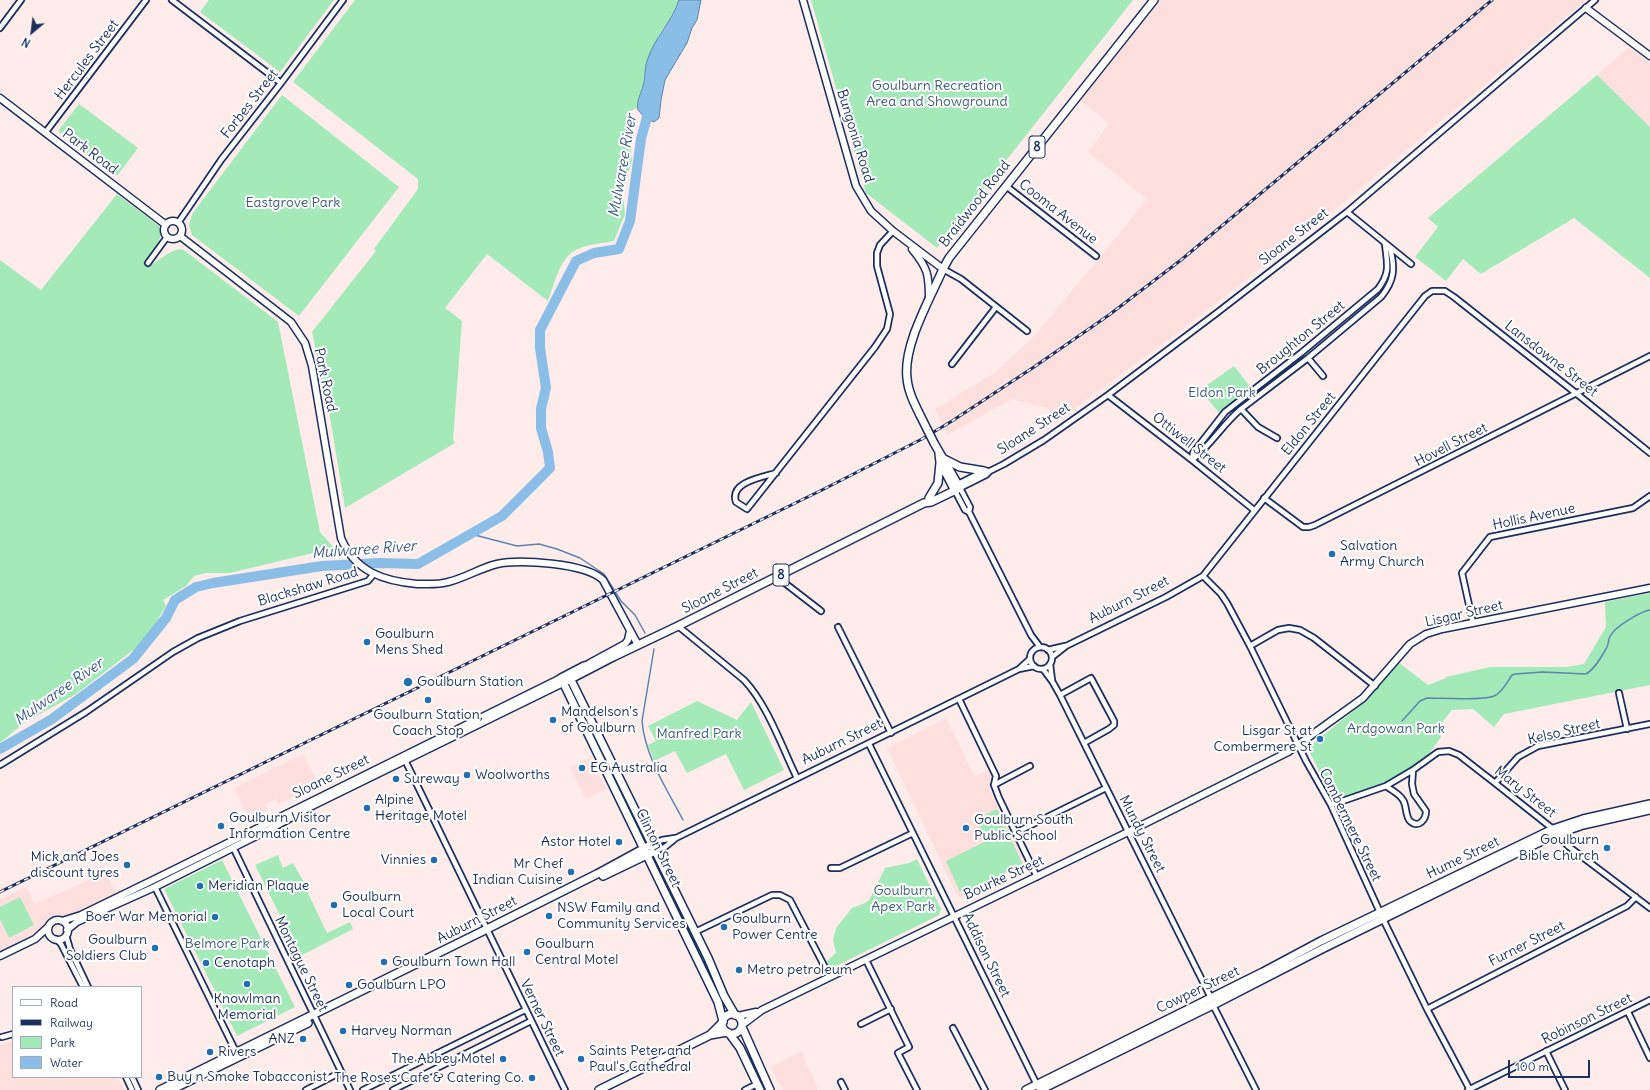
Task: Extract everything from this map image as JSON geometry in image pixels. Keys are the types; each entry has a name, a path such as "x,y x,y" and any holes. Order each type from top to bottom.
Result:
{"main road":[{"name":"Braidwood Road","path":"957,488 909,390 906,377 912,341 949,258 1154,0"},
{"path":"941,458 960,466 987,471"},
{"name":"8","path":"927,501 938,483 941,458"},
{"name":"Sloane Street","path":"562,681 638,646 927,501 957,488"},
{"name":"Sloane Street","path":"570,677 584,666 612,657"},
{"name":"Clinton Street","path":"570,677 695,932 724,996 736,1016"},
{"name":"Clinton Street","path":"562,681 718,1002 723,1022"},
{"path":"596,752 604,749"},
{"name":"Hume Street","path":"1382,916 1497,862 1555,832 1599,815 1650,804"},
{"name":"Hume Street","path":"1555,832 1650,810"},
{"name":"Auburn Street","path":"171,1090 654,848"},
{"name":"Cowper Street","path":"1039,1088 1321,941 1382,916"},
{"name":"Cowper Street","path":"1026,1090 1039,1088 1213,1005 1322,949 1382,916"},
{"path":"710,1035 728,1016 736,1016 741,1019 747,1042 770,1090"},
{"name":"Auburn Street","path":"160,1090 236,1052 315,1017"},
{"path":"723,1022 724,1027 740,1048 758,1087"},
{"path":"600,1090 710,1035 728,1032 737,1033 742,1026"}],"street":[{"path":"0,28 22,0"},
{"name":"Hercules Street","path":"45,133 146,0"},
{"path":"172,0 281,83"},
{"name":"Forbes Street","path":"178,223 221,160 343,0"},
{"name":"Bungonia Road","path":"803,0 856,186 871,211 893,231 943,269"},
{"name":"Sloane Street","path":"957,488 1026,452 1108,395 1347,212 1595,0"},
{"path":"1586,8 1650,56"},
{"name":"Park Road","path":"0,98 166,225"},
{"name":"Cooma Avenue","path":"1006,186 1096,256"},
{"path":"1347,212 1411,264"},
{"path":"172,221 178,223 182,229 180,236 174,239 167,237 164,232 166,225 172,221"},
{"path":"776,473 749,481 741,486 735,495 736,502 747,509 776,473 888,329 890,314 876,260 880,245 893,231"},
{"name":"Park Road","path":"180,236 285,316 297,328 306,343 312,366 340,531 344,543 352,556 374,575"},
{"path":"148,263 167,237"},
{"path":"902,238 927,271 929,279 929,300"},
{"name":"Broughton Street","path":"1192,460 1193,453 1225,412 1302,353 1378,289 1386,277 1388,270 1386,244"},
{"name":"Broughton Street","path":"1192,460 1201,453 1232,416 1308,358 1385,292 1394,270 1390,248"},
{"path":"943,269 960,279 1027,331"},
{"name":"Lansdowne Street","path":"1435,290 1445,291 1454,297 1650,453"},
{"name":"Eldon Street","path":"1202,576 1425,296 1429,292 1435,290"},
{"path":"952,364 996,307"},
{"name":"Hovell Street","path":"1264,498 1298,524 1303,527 1309,527 1577,394 1650,356"},
{"name":"Broughton Street","path":"1308,358 1323,376"},
{"name":"Ottiwell Street","path":"1108,395 1254,510"},
{"path":"1241,409 1258,427 1277,438"},
{"path":"957,488 965,510 969,512 1031,635 1040,647 1048,650 1052,657 1050,664 1043,669 1034,666 1030,659 1033,650 1031,635"},
{"name":"Hollis Avenue","path":"1473,623 1462,573 1490,537 1633,508 1650,496"},
{"name":"Blackshaw Road","path":"0,765 91,709 173,652 198,638 250,617 368,580 374,575 389,580 435,584 449,582 491,566 506,563 549,564 579,568 597,575 603,580 638,646"},
{"name":"Auburn Street","path":"1052,657 1066,646 1166,597 1202,576"},
{"name":"Combermere Street","path":"1202,576 1221,594 1250,646 1298,745 1331,805 1427,1009 1469,1090"},
{"path":"777,577 821,611"},
{"name":"Lisgar Street","path":"1298,745 1355,704 1375,686 1402,651 1418,638 1436,630 1650,588"},
{"path":"678,626 744,680 752,689 762,706 797,778"},
{"path":"838,627 891,733"},
{"path":"1250,646 1278,630 1289,628 1300,630 1314,638 1375,686"},
{"path":"584,666 625,644 629,638 630,631"},
{"name":"Auburn Street","path":"1048,650 1066,646"},
{"path":"1033,650 1040,647"},
{"name":"Auburn Street","path":"1020,669 1030,659"},
{"name":"Mundy Street","path":"1050,664 1052,681"},
{"name":"Auburn Street","path":"654,848 665,847 676,838 797,778 1020,669 1034,666"},
{"name":"Mundy Street","path":"1043,669 1060,695 1211,998"},
{"path":"1060,695 1091,678 1114,721 1114,724 1109,729 1084,742"},
{"name":"Sloane Street","path":"67,932 78,922 155,887 562,681"},
{"name":"Sloane Street","path":"62,921 118,897 259,827 562,681"},
{"path":"1619,693 1627,729"},
{"path":"959,699 996,776 994,785 1015,833 1037,877"},
{"name":"Kelso Street","path":"1495,783 1518,757 1532,748 1650,724"},
{"name":"Addison Street","path":"869,744 1039,1088"},
{"name":"Bourke Street","path":"742,1026 762,1010 1037,877 1280,756 1298,745"},
{"name":"Mary Street","path":"1413,770 1438,752 1449,751 1459,755 1555,832 1568,846 1650,908"},
{"name":"Verner Street","path":"405,760 565,1090"},
{"path":"994,785 1030,766"},
{"path":"1331,805 1386,786 1413,770"},
{"path":"1386,786 1403,799 1411,822 1414,824 1422,822 1425,820 1426,811 1414,794 1412,784 1413,770"},
{"path":"1015,833 1106,788"},
{"path":"248,829 259,827"},
{"path":"831,868 840,868 913,832"},
{"name":"Auburn Street","path":"654,848 662,840 676,838"},
{"path":"198,858 229,846 233,847"},
{"name":"Montague Street","path":"233,847 350,1090"},
{"path":"118,897 129,894 145,886 155,887 236,1052"},
{"path":"695,932 772,895 780,895 790,900 830,977"},
{"name":"Furner Street","path":"1427,1009 1627,906 1636,897"},
{"path":"0,956 35,939 52,922 59,920 62,921 65,924 70,949 88,986"},
{"path":"48,927 48,932 61,944 82,986"},
{"path":"35,939 62,939 67,932"},
{"path":"866,960 909,1047 898,1053 917,1090"},
{"name":"Robinson Street","path":"1469,1090 1650,1000"},
{"path":"1213,1005 1256,1090"},
{"path":"861,1024 891,1009"},
{"path":"363,1090 525,1010"},
{"name":"Bourke Street","path":"736,1016 762,1010"},
{"path":"1628,1012 1650,1058"},
{"path":"393,1090 531,1021"},
{"path":"953,1028 985,1090"},
{"path":"2,1037 12,1034"},
{"path":"1546,1051 1565,1090"},
{"path":"306,1090 341,1072"},
{"path":"126,1078 132,1090"},
{"path":"132,1078 138,1090"},
{"path":"841,1082 845,1090"},
{"path":"745,1090 758,1087"}],"shaded area":[{"path":"1159,0 1586,0 1332,212 1188,325 1055,423 1048,408 1012,399 947,435 935,409 996,372 1037,333 1147,199 1088,152 1109,124 1080,100"},
{"path":"1628,48 1632,49 1650,63 1650,127 1597,75"},
{"name":"Goulburn South Public School","path":"946,718 974,776 989,770 990,790 1027,866 963,897 957,895 887,748"},
{"path":"303,754 319,785 279,804 276,799 265,804 268,810 249,819 234,788"},
{"name":"EG Australia","path":"590,757 607,789 586,799 570,768"},
{"path":"103,865 118,897 0,956 0,899 26,887 35,904 95,877 92,871"},
{"path":"12,1040 12,1078 119,1078 125,1090 0,1090 0,1045"},
{"path":"801,1051 818,1089 783,1090 771,1067"}],"green space":[{"path":"209,0 334,0 280,72 200,12"},
{"path":"355,0 679,0 668,23 661,31 647,61 637,108 626,113 632,160 623,193 625,214 614,241 587,246 572,253 562,264 558,272 548,301 487,254 445,308 462,321 453,440 455,443 345,508 329,411 312,332 376,251 374,249 418,189 418,179 293,82"},
{"name":"Goulburn Recreation Area and Showground","path":"811,0 1133,0 937,248 866,193"},
{"path":"1597,75 1650,127 1650,278 1574,218 1481,274 1463,259 1446,281 1415,257 1438,227 1428,218"},
{"name":"Eastgrove Park","path":"282,95 399,187 299,316 192,235 189,225 192,214"},
{"path":"79,104 138,148 117,176 58,131"},
{"path":"117,194 159,226 159,241 145,262 150,266 171,252 180,249 184,250 278,322 320,532 335,549 328,556 313,553 230,573 206,573 194,576 186,586 163,600 166,606 145,641 76,694 24,723 0,743 0,260 41,290"},
{"name":"Eldon Park","path":"1234,366 1252,389 1221,415 1200,390"},
{"name":"Ardgowan Park","path":"1650,593 1650,685 1504,714 1494,727 1473,709 1452,710 1438,727 1441,737 1426,758 1394,779 1378,786 1340,798 1335,798 1332,796 1310,753 1310,746 1368,699 1398,662 1428,685 1446,677 1490,667 1566,667 1584,664 1606,627 1605,602"},
{"name":"Manfred Park","path":"697,701 737,720 751,702 784,770 744,790 726,754 687,773 675,751 654,761 648,745 656,741 648,726"},
{"path":"997,809 1023,865 964,892 960,892 946,861 986,841 976,819"},
{"path":"278,855 283,868 293,863 306,886 305,887 327,933 350,922 353,929 300,956 255,865"},
{"name":"Goulburn Apex Park","path":"917,859 941,909 939,915 834,967 829,966 827,961 836,953 833,940 836,928 852,908 869,900 885,868 909,863"},
{"name":"Belmore Park","path":"222,860 295,1007 237,1036 164,889"},
{"path":"20,897 34,925 9,938 0,919 0,907"}],"water":[{"path":"679,0 701,0 697,20 692,28 687,43 665,80 659,118 654,122 646,119 638,110 638,101 644,83 646,64 650,53 658,37 672,16"}],"waterway":[{"name":"Mulwaree River","path":"0,749 52,719 133,659 166,618 175,600 196,587 322,566 380,563 418,564 502,516 550,468 548,452 541,428 541,409 546,388 540,348 540,330 576,261 594,253 619,249 630,221 641,139 650,106"},
{"path":"471,534 517,546 539,544 580,558 604,574 621,601 635,615 645,633"},
{"path":"1402,721 1420,701 1427,698 1471,699 1488,698 1497,695 1512,675 1515,674 1543,672 1586,674 1601,658 1613,632 1629,620 1650,610"},
{"path":"654,649 642,721 644,734 652,760 683,820"}],"railway":[{"path":"0,892 824,489 922,439 1034,367 1109,315 1181,260 1492,0"}],"place":[{"name":"Salvation Army Church","path":"1332,554"},
{"name":"Goulburn Mens Shed","path":"367,642"},
{"name":"Goulburn Station","path":"408,682"},
{"name":"Goulburn Station, Coach Stop","path":"428,700"},
{"name":"Mandelson's of Goulburn","path":"553,720"},
{"name":"Lisgar St at Combermere St","path":"1320,739"},
{"name":"EG Australia","path":"582,768"},
{"name":"Woolworths","path":"467,775"},
{"name":"Sureway","path":"396,779"},
{"name":"Alpine Heritage Motel","path":"367,808"},
{"name":"Goulburn Visitor Information Centre","path":"221,826"},
{"name":"Goulburn South Public School","path":"966,828"},
{"name":"Astor Hotel","path":"619,842"},
{"name":"Goulburn Bible Church","path":"1607,848"},
{"name":"Vinnies","path":"434,860"},
{"name":"Mick and Joes discount tyres","path":"127,865"},
{"name":"Mr Chef Indian Cuisine","path":"571,872"},
{"name":"Meridian Plaque","path":"200,886"},
{"name":"Goulburn Local Court","path":"334,905"},
{"name":"NSW Family and Community Services","path":"549,916"},
{"name":"Boer War Memorial","path":"215,917"},
{"name":"Goulburn Power Centre","path":"724,927"},
{"name":"Goulburn Soldiers Club","path":"155,948"},
{"name":"Goulburn Central Motel","path":"527,952"},
{"name":"Goulburn Town Hall","path":"384,962"},
{"name":"Cenotaph","path":"206,963"},
{"name":"Metro petroleum","path":"739,970"},
{"name":"Knowlman Memorial","path":"247,984"},
{"name":"Goulburn LPO","path":"349,985"},
{"name":"Harvey Norman","path":"343,1031"},
{"name":"ANZ","path":"303,1039"},
{"name":"Rivers","path":"210,1052"},
{"name":"The Abbey Motel","path":"503,1059"},
{"name":"Saints Peter and Paul's Cathedral","path":"581,1059"},
{"name":"Buy n Smoke Tobacconist","path":"159,1077"},
{"name":"The Roses Cafe & Catering Co.","path":"532,1078"}]}
